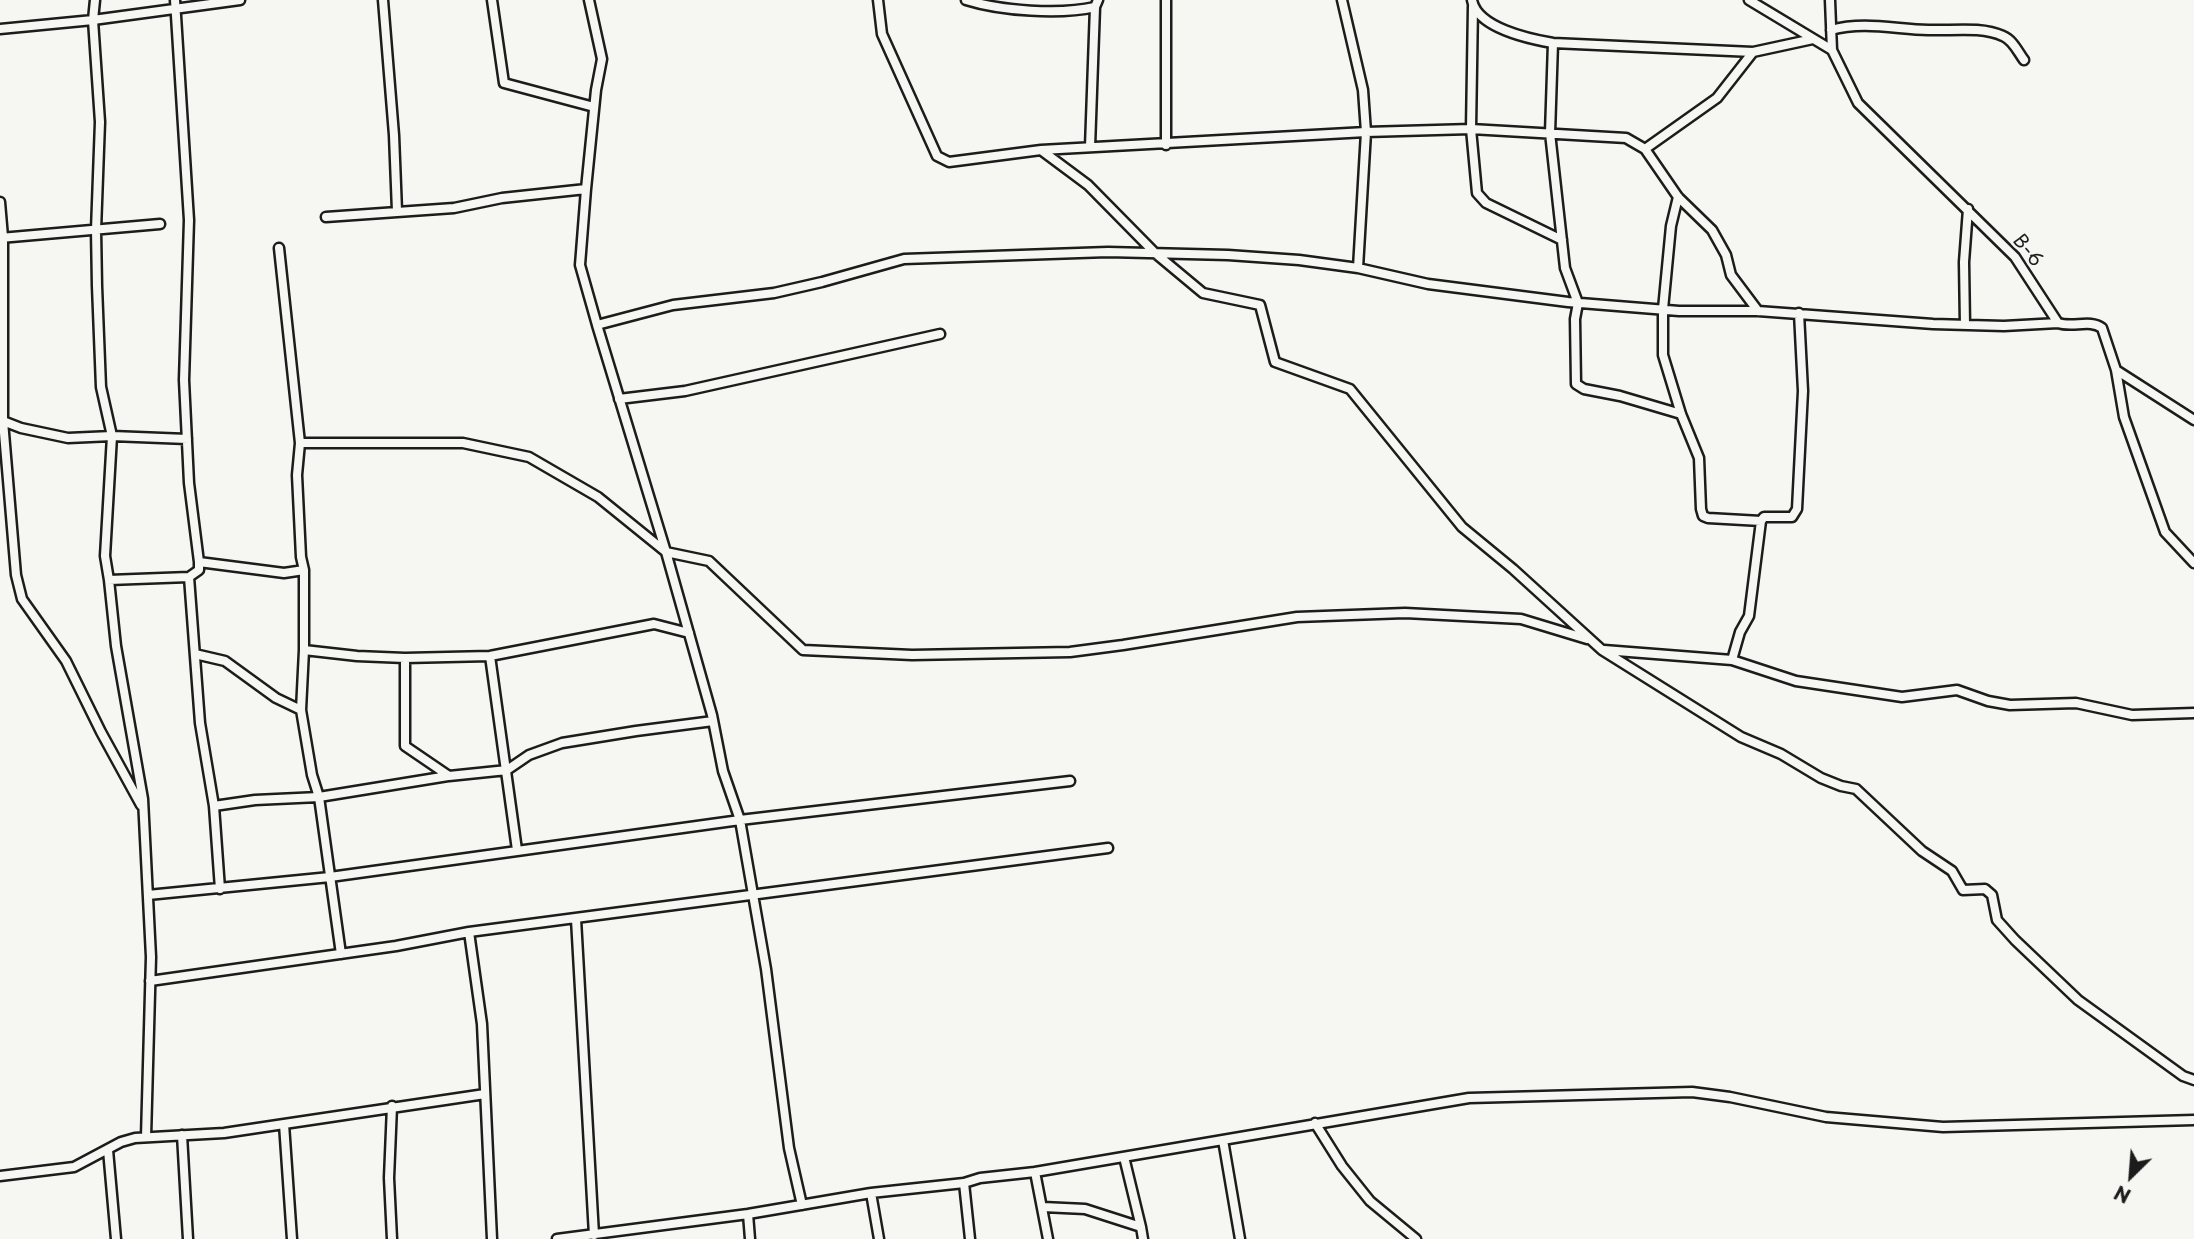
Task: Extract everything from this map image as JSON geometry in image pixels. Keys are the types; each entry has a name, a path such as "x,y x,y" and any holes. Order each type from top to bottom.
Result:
{"street":[{"path":"87,0 94,4 100,122 96,230 101,387 112,436 105,556 116,646 143,810 148,895 150,981 146,1137"},
{"path":"0,29 93,20 175,4 240,0"},
{"path":"383,0 397,211"},
{"path":"492,0 505,83 594,107"},
{"path":"589,0 602,59 594,107 580,264 666,552 713,721 723,771 740,820 766,970 789,1148 802,1205"},
{"path":"878,0 882,34 937,156 949,162 1041,150 1366,132 1471,129 1626,138 1645,149 1678,197 1712,230 1726,255 1731,275 1758,311"},
{"path":"966,0 988,7 1032,10 1078,11 1097,3 1090,147"},
{"path":"1166,0 1166,145"},
{"path":"1342,0 1363,90 1366,132 1358,268"},
{"path":"1749,0 1832,50"},
{"path":"1830,0 1832,50"},
{"path":"1473,3 1488,20 1520,37 1553,43 1753,52 1813,39"},
{"path":"1473,3 1471,129 1477,193 1486,203 1562,240"},
{"path":"110,580 190,577 199,570 187,439 184,338 189,220 175,4"},
{"path":"1831,30 1875,25 1898,29 1981,30 2004,36 2011,41 2024,60"},
{"path":"1553,43 1550,133 1565,268 1578,303 1575,319 1578,387 1681,414"},
{"name":"B-6","path":"1832,50 1858,103 2015,257 2058,323"},
{"path":"1645,149 1717,98 1753,52"},
{"path":"1041,150 1088,185 1156,253 1203,293 1260,306 1275,362 1350,389 1462,527 1602,650 1741,737 1781,754 1821,778 1856,789 1922,851 1952,871 1963,890 1985,889 1992,895 1997,920 2078,1000 2183,1076 2194,1080"},
{"path":"326,217 454,208 502,198 586,189"},
{"path":"1678,197 1671,226 1663,309 1663,355 1681,414 1699,458 1703,516 1761,521"},
{"path":"0,202 1,422 16,575 22,599 66,661 143,810"},
{"path":"1965,324 1964,261 1968,209"},
{"path":"2,238 160,224"},
{"path":"279,248 300,443 297,475 304,570 304,650 300,710 312,775 319,797 341,954"},
{"path":"597,325 673,305 774,293 904,258 1038,253 1228,254 1299,260 1358,268 1428,284 1578,303 1663,309 1799,313 1867,320 2004,326 2096,324 2102,328 2116,370 2124,417 2165,532 2194,563"},
{"path":"1732,660 1740,632 1749,616 1761,521 1764,517 1792,517 1797,509 1803,391 1799,313"},
{"path":"619,399 685,391 940,334"},
{"path":"2116,370 2194,420"},
{"path":"1,422 68,438 112,436 187,439"},
{"path":"300,443 464,443 529,457 598,497 666,552 709,561 803,650 912,655 1070,652 1297,617 1405,613 1521,618 1592,640"},
{"path":"199,562 284,573 304,570"},
{"path":"190,577 200,723 214,806 220,889"},
{"path":"304,650 405,658 490,656 654,624 689,633"},
{"path":"1602,650 1732,660 1796,681 1902,697 1957,690 1988,701 2010,705 2076,703 2132,715 2194,713"},
{"path":"195,654 225,661 276,698 300,710"},
{"path":"490,656 517,850"},
{"path":"405,658 405,746 448,776"},
{"path":"214,806 255,800 319,797 448,776 507,770 528,755 562,743 713,721"},
{"path":"148,895 330,877 740,820 1070,781"},
{"path":"150,981 341,954 506,926 1108,848"},
{"path":"576,919 594,1235"},
{"path":"469,932 482,1024 492,1239"},
{"path":"557,1239 748,1214 872,1193 964,1183 980,1178 1035,1172 1469,1098 1692,1092 1826,1117 1942,1127 2194,1120"},
{"path":"0,1176 74,1167 121,1142 146,1137 224,1133 485,1094"},
{"path":"392,1106 389,1178 392,1239"},
{"path":"1315,1123 1342,1166 1370,1201 1416,1239"},
{"path":"284,1124 292,1239"},
{"path":"182,1135 188,1239"},
{"path":"1223,1140 1240,1239"},
{"path":"108,1150 116,1239"},
{"path":"1124,1157 1143,1239"},
{"path":"1035,1172 1048,1239"},
{"path":"964,1183 970,1239"},
{"path":"872,1193 879,1239"},
{"path":"1043,1207 1085,1209 1141,1227"},
{"path":"748,1214 750,1239"}]}
